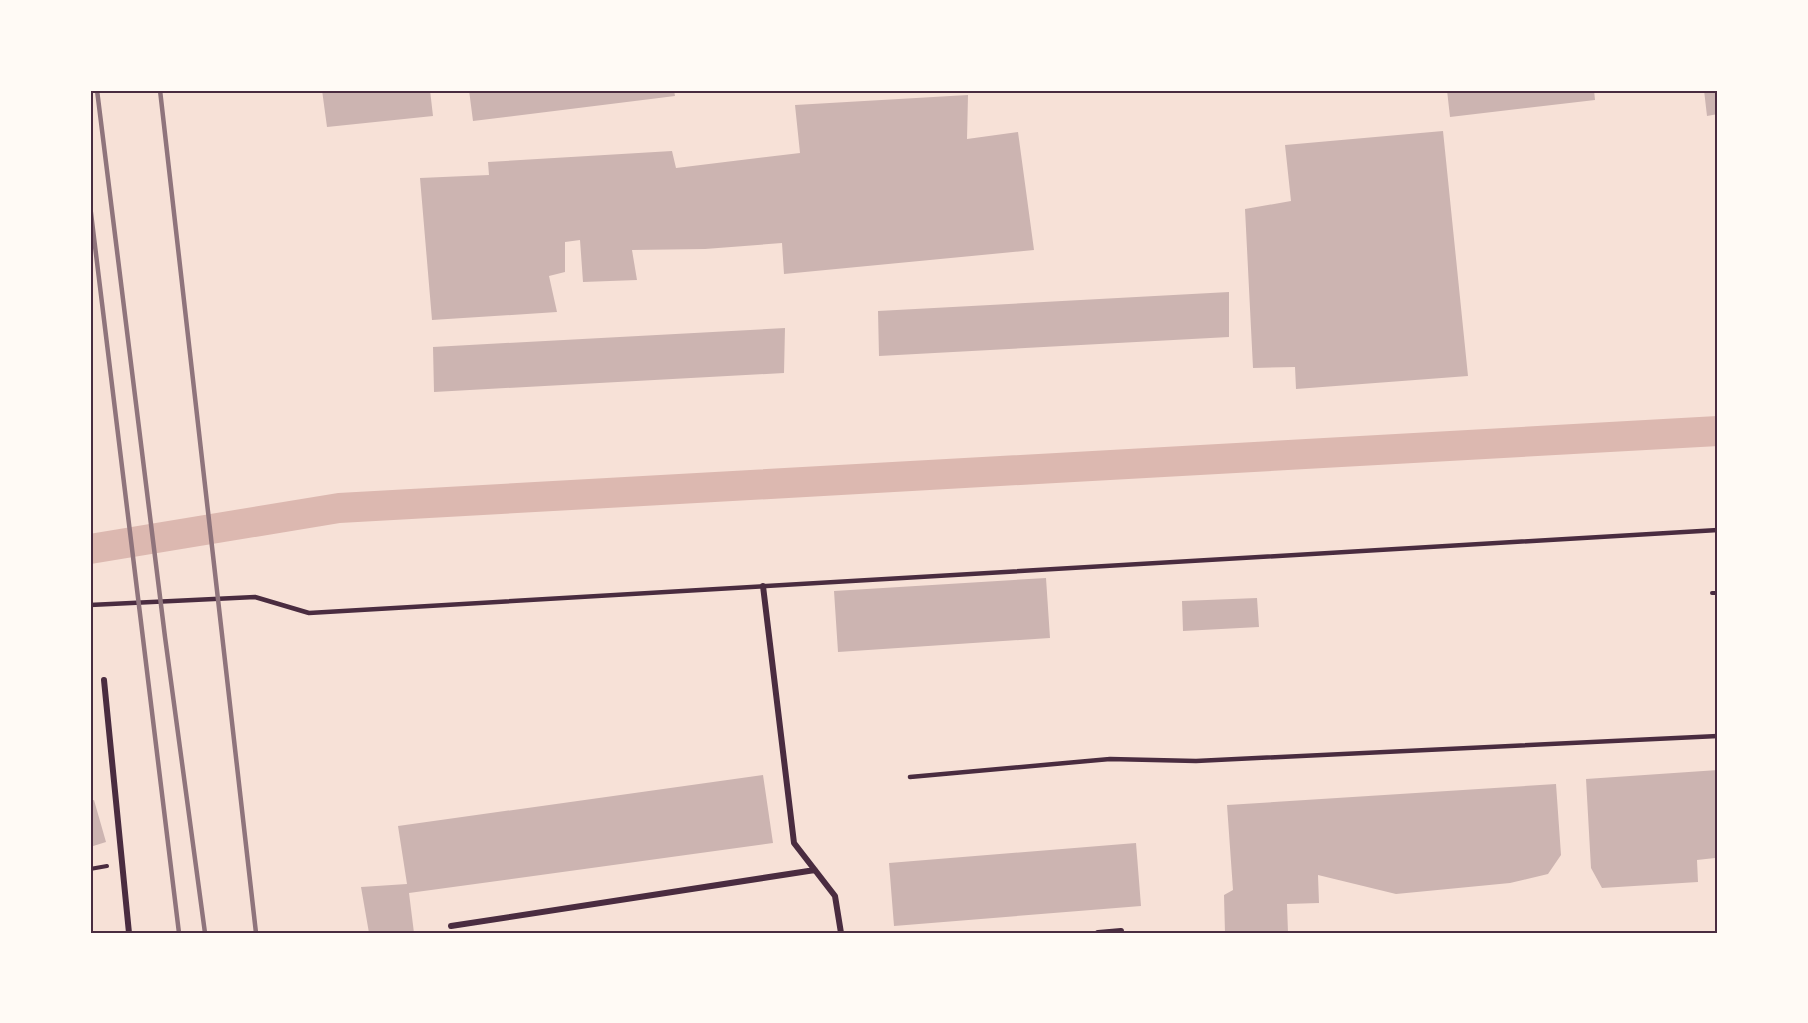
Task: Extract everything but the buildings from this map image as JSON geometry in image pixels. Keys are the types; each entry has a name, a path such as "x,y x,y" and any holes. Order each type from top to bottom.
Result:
{"street":[{"path":"763,586 794,843 835,896 840,933"},
{"path":"104,680 129,933"},
{"path":"451,926 815,870"},
{"path":"1098,933 1120,931"}],"lane":[{"path":"90,605 255,597 309,613 1718,531"},
{"path":"910,777 1110,759 1208,760 1718,736"}],"path":[{"path":"1712,593 1718,593"}],"waterway":[{"path":"90,549 339,508 1718,431"}],"railway":[{"path":"97,90 165,637 205,933"},
{"path":"160,90 256,933"},
{"path":"90,205 179,933"}]}
